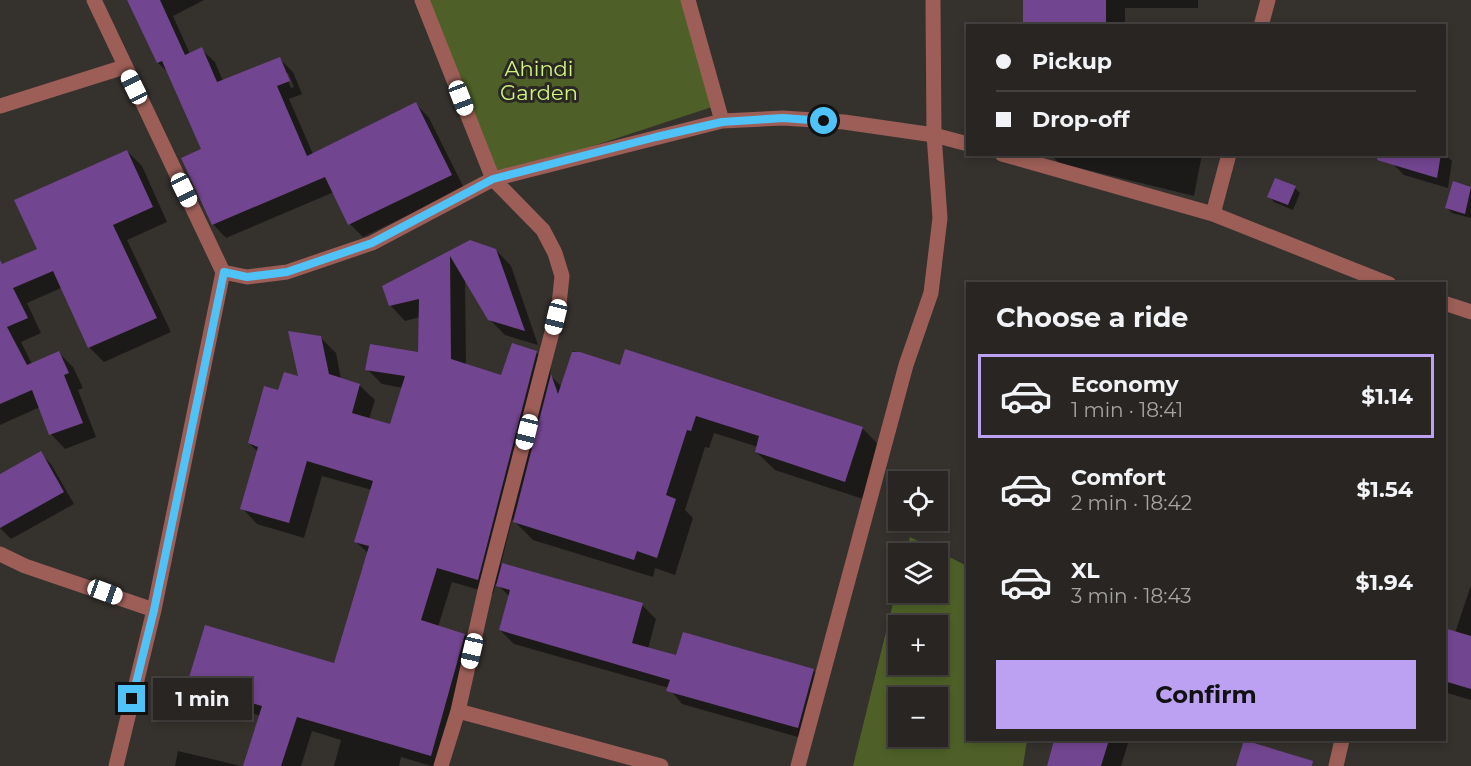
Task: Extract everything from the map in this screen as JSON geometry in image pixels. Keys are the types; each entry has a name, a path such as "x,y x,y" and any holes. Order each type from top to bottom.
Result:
{"street":[{"path":"94,0 124,67 224,272 154,610 116,766"},
{"path":"422,0 493,179 543,230 555,253 562,276 559,305 485,591 458,711 441,766"},
{"path":"688,0 722,122"},
{"path":"798,766 906,365 931,293 940,218 934,135 933,0"},
{"path":"1262,24 1268,0"},
{"path":"0,106 124,67"},
{"path":"224,272 247,277 287,272 372,243 493,179 722,122 783,118 844,122 934,135 966,143"},
{"path":"1009,156 1213,214 1384,282"},
{"path":"1213,214 1228,156"},
{"path":"1446,304 1471,312"},
{"path":"0,554 25,566 154,610"},
{"path":"458,711 661,766"},
{"path":"1336,766 1342,741"}],"green space":[{"name":"Ahindi Garden","path":"416,0 688,0 718,105 493,179"},
{"path":"910,537 922,543 908,543"},
{"path":"948,556 966,565 966,741 1027,741 1023,766 853,766 888,624 888,675 948,675 948,615 890,615 893,603 948,603"}],"building":[{"path":"127,0 160,0 185,55 202,47 217,82 280,57 290,81 277,86 307,156 416,102 452,175 348,225 325,177 212,225 181,158 201,149 162,61 157,63"},
{"path":"1023,0 1106,0 1106,24 1023,24"},
{"path":"127,150 153,207 113,225 157,318 88,348 53,271 13,288 28,318 7,327 27,365 59,351 69,373 64,375 83,423 49,435 32,390 0,404 0,260 2,264 37,249 14,200"},
{"path":"1378,156 1441,156 1437,178 1377,160"},
{"path":"1275,178 1296,186 1288,205 1267,197"},
{"path":"1453,181 1471,187 1465,214 1445,208"},
{"path":"470,240 496,249 525,331 488,320 450,256 451,359 501,375 512,343 537,351 478,580 437,568 421,620 465,634 431,756 297,717 281,766 243,766 262,706 187,684 205,625 334,663 369,546 354,542 373,481 307,461 289,523 240,509 258,447 248,443 264,386 278,390 284,372 298,376 288,331 321,336 329,374 360,384 352,413 390,424 405,376 365,370 370,344 418,352 419,299 389,306 382,286"},
{"path":"625,349 863,427 845,482 755,452 759,436 696,416 691,431 687,430 666,495 676,499 657,558 637,551 634,560 513,522 551,374 558,394 572,352 580,352 620,365"},
{"path":"41,451 64,492 0,528 0,474"},
{"path":"502,563 643,603 632,643 676,655 683,632 814,669 798,728 666,691 670,680 499,630 510,590 496,586"},
{"path":"1446,629 1471,636 1471,689 1446,682"},
{"path":"1054,741 1109,741 1101,766 1047,766"},
{"path":"1244,741 1313,761 1312,766 1236,766"}],"route":[{"path":"132,699 154,610 224,272 247,277 287,272 372,243 493,179 656,137 722,122 783,118 824,121"}]}
